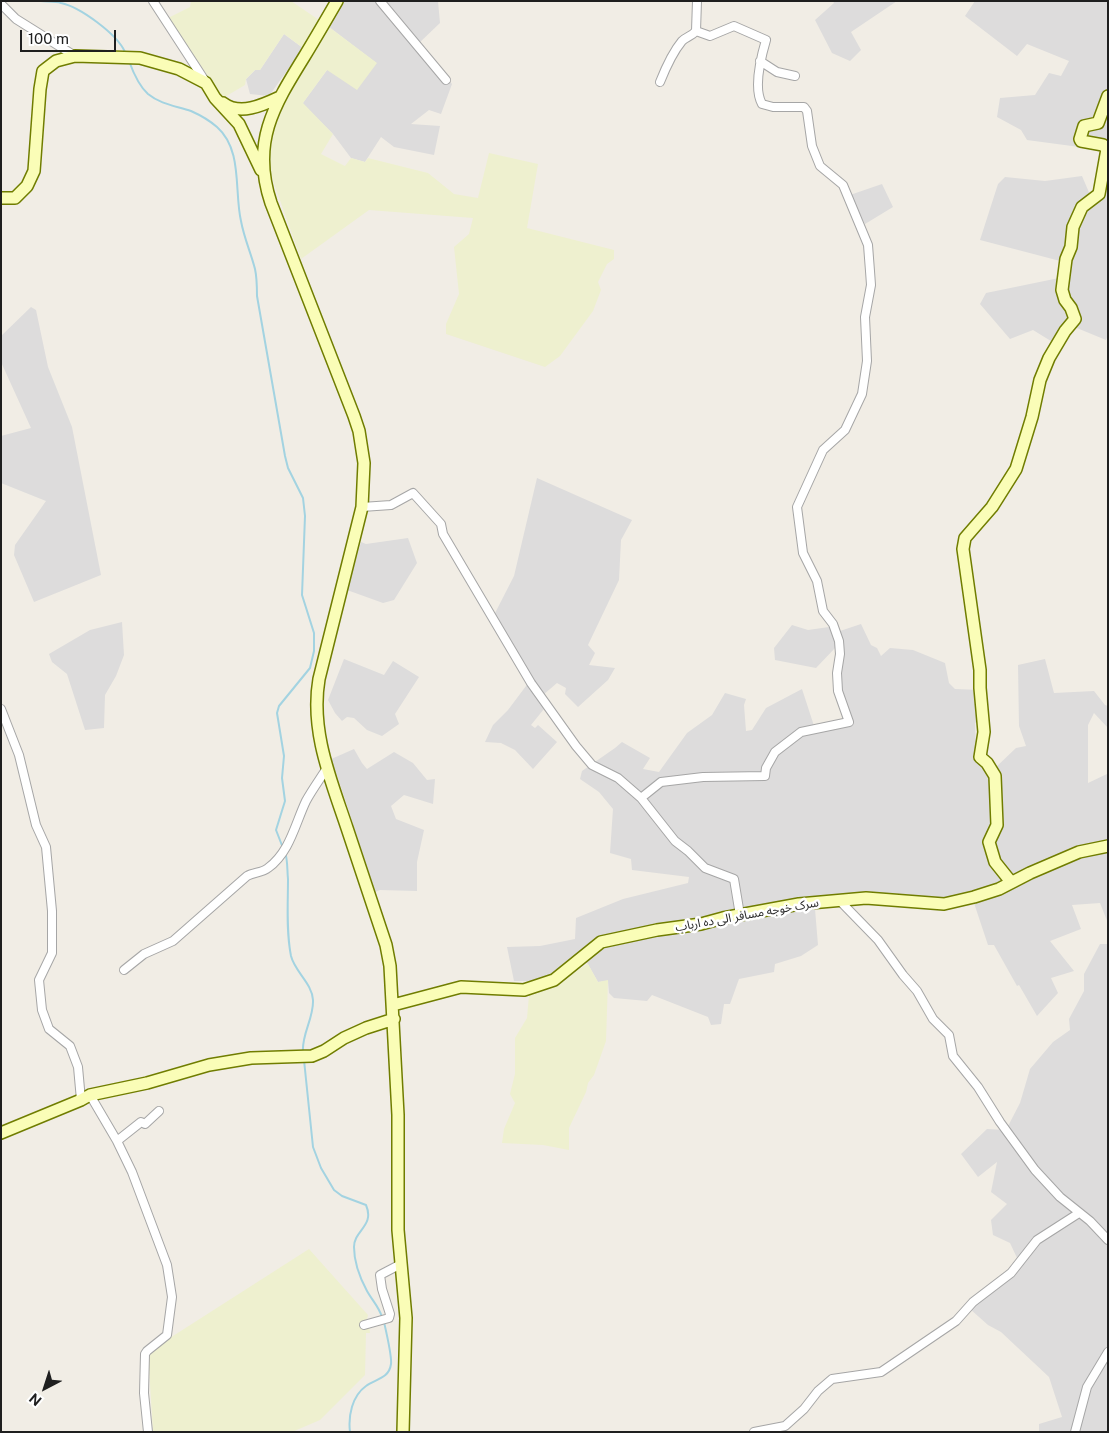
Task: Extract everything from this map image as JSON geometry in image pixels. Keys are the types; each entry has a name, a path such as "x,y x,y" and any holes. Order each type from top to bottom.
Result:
{"street":[{"path":"153,1 215,98 238,124 263,174 271,203 354,416 360,440 364,463 362,508 316,693 316,718 327,768 386,945 390,966 398,1116 398,1230 406,1334 403,1432"},
{"path":"263,174 264,141 273,111 337,1"},
{"path":"380,1 446,80"},
{"path":"660,82 672,55 684,38 696,31 697,1"},
{"path":"1,4 16,19 75,56"},
{"path":"642,798 660,782 703,777 765,776 766,768 775,752 801,732 849,722 838,691 839,641 833,624 823,611 819,597 818,581 803,553 797,507 823,450 845,430 862,394 867,361 865,317 871,285 868,245 843,186 820,166 812,146 807,111 804,107 773,107 762,104 759,98 760,62 766,40 734,26 710,36 696,31"},
{"path":"1,198 15,198 27,186 34,171 43,71 56,61 75,56 140,58 179,69 206,83"},
{"path":"760,62 777,72 795,76"},
{"path":"1011,882 995,862 989,842 997,825 995,776 980,757 984,732 980,670 963,549 966,538 992,507 1016,469 1032,417 1040,380 1049,358 1065,331 1075,319 1071,308 1065,300 1062,290 1062,278 1071,247 1073,227 1082,207 1099,194 1107,148 1103,145 1082,141 1080,138 1084,126 1098,122 1108,96"},
{"path":"215,98 225,106 240,109 260,107 280,97"},
{"path":"362,508 391,505 413,493 441,524 443,534 531,683 576,746 592,765 618,778 642,798 674,841 688,851 705,868 734,879 740,915"},
{"path":"1,709 19,755 36,825 46,847 52,911 52,953 39,980 42,1010 49,1028 70,1046 78,1067 85,1098 117,1141 132,1172 167,1265 172,1297 167,1335 147,1350 145,1354 144,1393 148,1432"},
{"path":"124,970 144,954 173,941 247,876 263,871 278,859 286,850 307,799 327,768"},
{"name":"سرک خوجه مسافر الی ده ارباب","path":"393,1005 460,987 524,990 554,980 601,942 798,904 866,898 944,904 974,897 999,888 1079,852 1108,846"},
{"path":"840,901 878,940 902,975 917,991 933,1019 949,1036 953,1056 978,1087 1000,1122 1035,1170 1060,1197 1108,1240"},
{"path":"1,1133 85,1098 218,1064 251,1058 312,1056 366,1028 394,1020"},
{"path":"117,1141 142,1122 146,1124 159,1111"},
{"path":"754,1432 785,1426 832,1379 881,1372 956,1321 973,1302 1011,1273 1037,1240 1080,1213"},
{"path":"366,1324 389,1318 390,1314 382,1289 380,1275 401,1264"},
{"path":"1074,1432 1087,1387 1108,1352"}],"shaded area":[{"path":"337,1 438,1 440,23 418,44 452,84 441,114 429,110 411,124 440,126 434,155 394,147 381,137 365,162 351,158 333,134 302,104 327,70 376,63 329,27 326,20"},
{"path":"833,1 897,1 851,32 861,50 850,61 832,53 815,20 834,3"},
{"path":"975,1 1108,1 1108,335 1106,340 1072,326 1059,346 1033,330 1010,339 980,304 986,293 1059,278 1064,262 980,240 998,184 1005,177 1045,181 1082,176 1091,197 1097,194 1102,150 1027,140 1021,130 997,117 1000,98 1035,95 1049,73 1061,76 1069,61 1027,44 1017,56 965,16"},
{"path":"284,34 303,48 269,96 250,94 246,79 255,70 260,70"},
{"path":"882,184 893,207 865,224 850,195"},
{"path":"31,307 36,310 48,367 72,427 101,575 34,602 14,555 15,545 46,501 1,483 1,436 31,428 1,362 1,336"},
{"path":"537,478 632,520 621,540 619,580 588,645 595,653 589,665 615,668 608,680 578,707 565,694 566,688 557,683 543,695 548,704 531,725 535,728 538,725 557,742 533,769 515,750 501,743 485,742 493,725 508,710 529,682 493,617 514,576"},
{"path":"408,538 417,563 394,600 383,603 347,590 361,542 366,544"},
{"path":"122,622 124,655 116,676 105,695 104,728 85,730 67,674 52,662 49,654 90,630"},
{"path":"861,624 871,645 877,648 881,656 890,648 913,650 945,663 949,683 955,689 980,690 983,717 975,723 976,752 995,768 1016,748 1026,746 1019,726 1018,665 1045,659 1054,693 1094,691 1105,705 1108,706 1108,728 1094,713 1088,725 1088,783 1107,774 1108,923 1100,903 1072,905 1081,929 1050,941 1074,971 1051,978 1058,993 1037,1016 1019,985 1017,986 994,945 988,945 973,900 872,898 815,909 818,945 801,956 775,964 774,972 739,979 730,1004 724,1004 721,1024 711,1025 708,1017 652,995 647,1001 614,998 609,993 608,981 598,982 585,959 549,981 514,981 507,947 540,946 575,939 576,918 623,899 688,883 689,877 632,870 631,859 610,853 613,809 599,792 580,779 582,771 622,742 650,758 643,769 659,772 687,733 712,715 725,693 746,699 744,705 746,731 752,730 766,708 802,689 816,732 848,720 838,697 836,647 816,668 775,660 774,648 792,625 808,630 836,626 840,631"},
{"path":"344,659 384,675 393,661 419,677 395,714 399,724 382,736 367,730 354,718 347,717 342,721 328,700"},
{"path":"354,749 367,769 394,752 413,763 427,780 435,779 433,804 404,795 391,806 396,819 424,830 417,862 417,891 380,890 375,892 337,775 329,760"},
{"path":"1100,944 1108,944 1108,1431 1039,1432 1039,1424 1062,1417 1049,1377 1001,1332 988,1325 970,1309 1018,1260 1010,1243 993,1235 991,1220 1007,1204 991,1192 997,1162 978,1177 961,1154 987,1129 1006,1130 1020,1103 1030,1069 1053,1042 1070,1030 1069,1019 1084,991 1084,974"}],"green space":[{"path":"191,1 291,1 319,20 303,48 284,34 260,70 255,70 246,79 245,85 223,98 168,18 190,7"},
{"path":"329,27 377,63 357,90 327,70 303,103 333,134 321,154 345,166 351,158 365,162 368,158 428,173 454,194 478,198 489,153 538,164 527,228 614,250 614,259 607,264 598,282 601,290 593,311 560,356 545,367 446,334 446,324 459,294 454,247 469,234 473,218 369,210 301,259 266,161 275,114 285,87"},
{"path":"588,964 598,982 608,980 606,1041 594,1075 588,1083 586,1092 569,1128 569,1150 543,1145 502,1143 504,1129 515,1103 510,1094 515,1074 515,1038 527,1018 529,995 538,990 555,986"},
{"path":"309,1249 368,1315 366,1323 369,1325 370,1333 366,1333 365,1375 320,1420 292,1432 153,1432 148,1352"}],"waterway":[{"path":"41,1 61,3 78,10 97,22 114,37 125,52"},
{"path":"129,61 139,83 148,94 208,120 225,136 231,147 236,171 241,221 256,272 257,296 285,456 288,468 303,498 305,516 302,595 314,633 314,651 310,668 279,706 277,713 284,756 282,778 285,801 276,830 283,848"},
{"path":"285,852 288,879 289,947 293,962 310,988 313,1000 303,1053"},
{"path":"304,1060 313,1147 321,1168 334,1190 342,1196 366,1205 368,1218 355,1241 355,1258 364,1286 382,1317"},
{"path":"350,1432 350,1413 357,1395 366,1386 385,1376 390,1369 391,1355 384,1322"}]}
